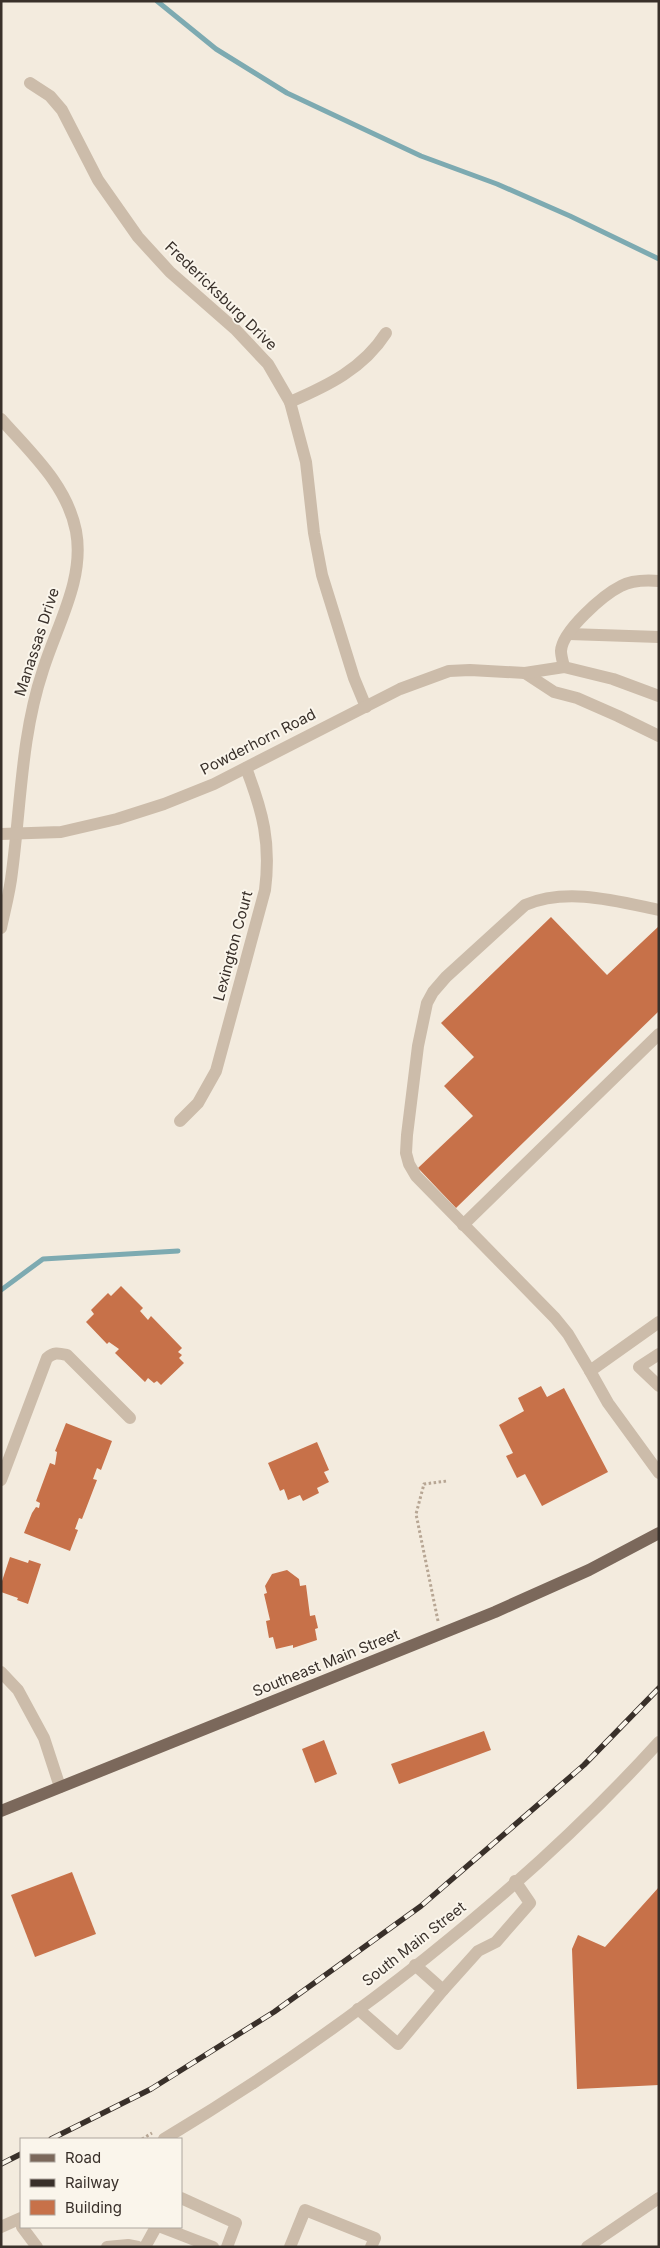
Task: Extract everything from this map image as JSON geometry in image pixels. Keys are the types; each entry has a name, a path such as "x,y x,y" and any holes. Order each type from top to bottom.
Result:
{"main road":[{"name":"Southeast Main Street","path":"1,1811 441,1634 589,1570 659,1534"}],"street":[{"name":"Fredericksburg Drive","path":"30,84 50,96 62,110 98,180 138,237 170,272 236,329 268,364 290,402 306,462 314,533 322,575 354,678 366,706"},
{"path":"290,402 348,373 368,357 386,333"},
{"name":"Manassas Drive","path":"1,420 60,487 72,516 78,547 74,584 43,670 30,717 12,873 1,928"},
{"path":"564,667 561,650 568,634 592,607 621,586 641,580 659,581"},
{"path":"568,634 659,637"},
{"name":"Powderhorn Road","path":"1,834 61,832 117,819 164,804 246,768 400,689 448,671 470,670 525,673 564,667 614,679 659,696"},
{"path":"525,673 554,692 642,726 659,736"},
{"name":"Lexington Court","path":"180,1121 198,1103 216,1071 265,890 268,865 267,840 258,799 246,768"},
{"path":"659,910 617,901 560,896 538,899 524,905 446,977 433,992 427,1003 418,1046 406,1153 409,1164 416,1176 564,1328 608,1402 659,1473"},
{"path":"463,1225 659,1034"},
{"path":"590,1371 659,1322"},
{"path":"1,1480 47,1358 52,1354 67,1355 130,1418"},
{"path":"659,1354 639,1367 659,1386"},
{"path":"1,1672 18,1690 44,1738 60,1787"},
{"name":"South Main Street","path":"161,2134 218,2108 319,2038 415,1965 471,1920 515,1881 627,1777 659,1742"},
{"path":"358,2009 398,2044 478,1951 496,1942 530,1903 515,1881"},
{"path":"415,1965 443,1990"},
{"path":"182,2198 236,2223 227,2247"},
{"path":"587,2247 659,2198"},
{"path":"290,2247 305,2210 375,2238 371,2247"},
{"path":"1,2227 20,2223"},
{"path":"24,2228 37,2247"},
{"path":"145,2247 155,2228"},
{"path":"164,2228 213,2247"},
{"path":"107,2247 128,2244 138,2247"}],"path":[{"path":"441,1634 416,1514 424,1484 447,1481"},
{"path":"146,2138 161,2134"}],"building":[{"path":"551,917 607,975 659,926 659,1011 456,1208 418,1168 473,1116 444,1086 474,1057 441,1023"},
{"path":"121,1286 143,1308 140,1311 148,1320 151,1316 182,1348 178,1352 182,1355 179,1358 184,1363 161,1385 157,1381 154,1383 148,1378 145,1382 115,1353 119,1349 109,1342 107,1344 86,1322 94,1314 91,1310 108,1293 111,1296"},
{"path":"541,1386 547,1397 564,1388 608,1472 542,1506 525,1474 517,1478 506,1456 513,1453 499,1425 524,1411 518,1398"},
{"path":"66,1423 112,1441 101,1470 97,1468 93,1479 97,1480 82,1519 79,1518 75,1529 78,1530 70,1551 24,1533 32,1513 36,1507 39,1508 40,1503 36,1501 50,1463 55,1465 57,1452 55,1451"},
{"path":"317,1442 329,1470 324,1472 329,1482 317,1488 319,1493 303,1501 300,1495 288,1500 284,1489 280,1491 268,1463"},
{"path":"10,1557 28,1563 29,1560 41,1564 28,1604 1,1592 1,1584"},
{"path":"287,1570 299,1579 300,1586 306,1585 310,1616 315,1615 318,1628 315,1629 317,1640 293,1648 293,1645 276,1649 273,1637 269,1638 266,1621 270,1620 264,1594 267,1593 265,1586 272,1574"},
{"path":"484,1731 491,1750 399,1784 391,1764"},
{"path":"324,1740 337,1774 315,1783 302,1749"},
{"path":"72,1872 96,1934 35,1957 11,1895"},
{"path":"659,1887 659,2085 577,2089 572,1949 578,1935 605,1947"}],"waterway":[{"path":"157,1 216,49 287,93 421,156 497,184 570,216 659,259"},
{"path":"1,1290 43,1259 178,1251"}],"railway":[{"path":"53,2138 151,2089 274,2012 421,1906 584,1765 659,1688"},
{"path":"1,2164 20,2154"}]}
